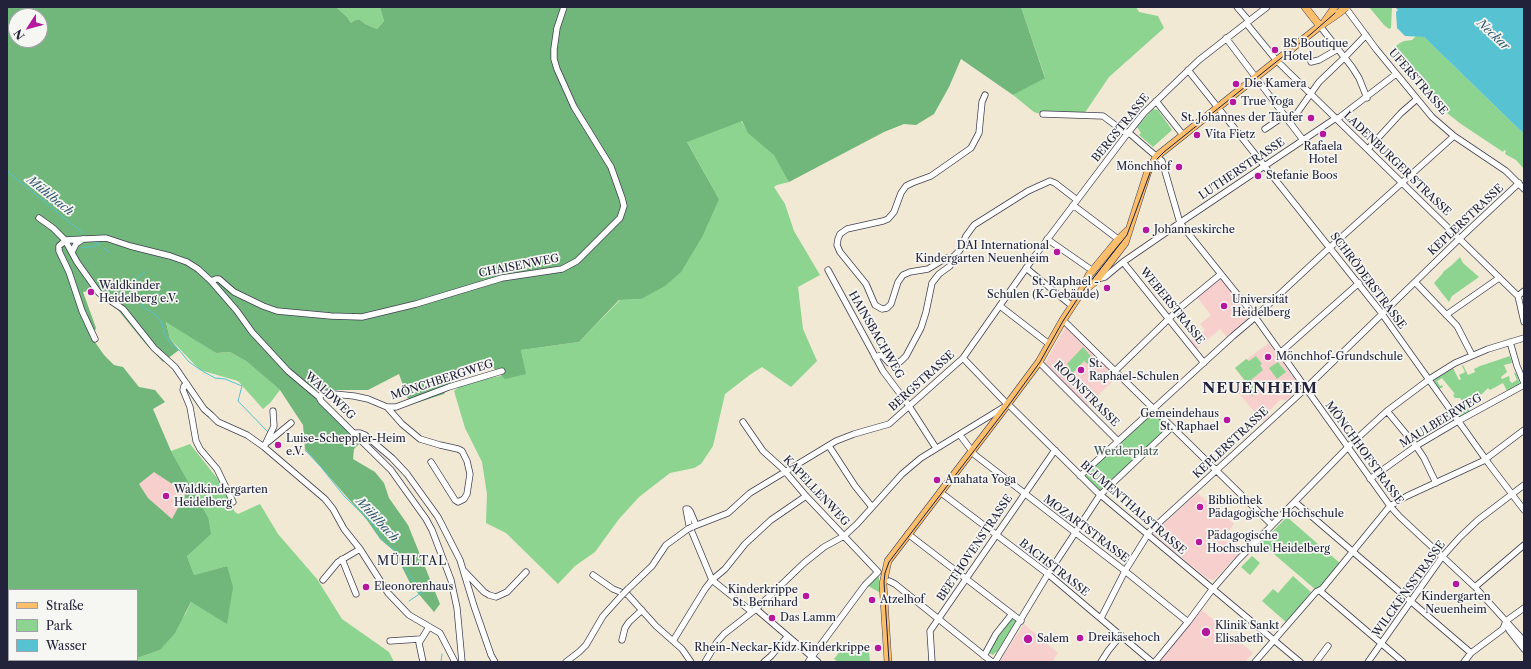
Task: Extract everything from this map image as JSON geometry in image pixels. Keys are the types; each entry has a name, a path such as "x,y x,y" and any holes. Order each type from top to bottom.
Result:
{"main road":[{"path":"1305,7 1322,24"},
{"path":"1080,294 1098,279 1127,238 1128,231 1150,167 1157,156 1277,61 1322,24 1336,9 1346,7"},
{"path":"888,662 883,570 890,557 1008,405 1039,362 1080,294 1088,276 1118,239 1128,231"}],"street":[{"name":"CHAISENWEG","path":"211,281 218,279 228,288 240,295 277,311 336,317 362,317 416,304 502,278 562,269 577,260 617,222 622,214 624,206 611,167 574,107 556,70 554,49 557,28 564,7"},
{"name":"LADENBURGER STRASSE","path":"1237,7 1246,23 1277,61 1518,296"},
{"name":"BERGSTRASSE","path":"566,662 586,645 605,613 652,566 666,545 692,527 728,513 750,493 829,446 854,434 885,426 894,420 963,358 1047,239 1128,133 1156,101 1188,70 1226,38 1267,7"},
{"name":"UFERSTRASSE","path":"1346,7 1396,74 1432,116 1454,136 1506,171 1524,189"},
{"path":"1322,24 1357,75 1367,98"},
{"path":"1290,123 1319,82 1366,35"},
{"path":"1226,38 1303,140"},
{"path":"1311,62 1319,60 1338,49"},
{"name":"SCHRÖDERSTRASSE","path":"1188,70 1384,313 1458,421 1524,510"},
{"name":"LUTHERSTRASSE","path":"1098,279 1105,277 1123,262 1180,223 1332,120 1337,119 1367,98 1396,74"},
{"path":"951,259 946,258 928,270 903,275 898,282 891,304 887,308 882,309 875,305 866,284 841,254 837,242 840,234 847,229 888,219 894,212 901,193 906,186 931,176 971,148 979,133 982,102 985,95"},
{"path":"1368,150 1401,113 1418,99"},
{"path":"1156,101 1183,135"},
{"path":"1043,114 1103,116 1128,133 1157,156"},
{"path":"1265,129 1284,116"},
{"path":"1080,476 1401,182 1454,136"},
{"name":"MÖNCHHOFSTRASSE","path":"1157,156 1164,164 1180,223 1255,317 1280,353 1307,387 1390,506 1475,587 1524,641"},
{"path":"875,357 882,355 889,362 895,364 906,356 921,328 932,283 939,274 950,266 952,262 951,259 960,250 966,236 974,225 1002,206 1046,182 1052,182 1077,200"},
{"name":"KEPLERSTRASSE","path":"1101,618 1125,570 1149,533 1307,387 1519,184"},
{"path":"1073,205 1118,239"},
{"path":"39,218 65,241 100,294 123,309 154,348 175,367 204,409 218,422 266,444 325,499 360,549 390,596 409,615 438,631 442,635 454,660 462,660"},
{"name":"WALDWEG","path":"65,241 106,238 130,246 164,254 198,269 211,281 237,311 252,332 282,365 319,397 321,401 391,470 430,524 451,580 457,608 462,660"},
{"path":"72,252 78,242 84,239"},
{"path":"1047,239 1093,271"},
{"path":"65,241 59,246 59,251 69,272 82,311 95,339"},
{"name":"WEBERSTRASSE","path":"1123,262 1204,363"},
{"path":"1026,268 1072,306"},
{"name":"HAINSBACHWEG","path":"828,270 887,378 909,406 936,448"},
{"path":"1115,371 1194,295 1221,274"},
{"path":"1446,315 1499,278"},
{"path":"1415,282 1460,330 1472,355"},
{"path":"1280,353 1359,283"},
{"path":"1524,291 1518,296 1524,322"},
{"path":"1000,306 1049,344"},
{"path":"1063,320 1172,427 1218,469 1272,525"},
{"path":"1153,662 1188,622 1213,588 1272,525 1387,411 1429,379 1455,363 1472,355 1524,338"},
{"path":"1510,342 1524,384"},
{"name":"BLUMENTHALSTRASSE","path":"963,358 1008,405 1012,407 1100,495 1149,533 1300,662"},
{"name":"ROONSTRASSE","path":"1039,362 1118,441"},
{"name":"MÖNCHBERGWEG","path":"319,397 324,393 354,396 368,399 387,407 402,406 449,387 502,371"},
{"path":"187,384 184,386 183,390 190,407 195,439 200,449 217,469 233,502"},
{"name":"MAULBEERWEG","path":"1370,479 1416,446 1524,384"},
{"path":"705,662 717,642 733,627 754,611 804,563 824,547 844,536 857,524 902,474 936,448 1008,405"},
{"path":"387,407 402,424 420,439 462,451 467,461 470,474 467,494 464,499 458,502 455,500 431,462"},
{"path":"266,444 274,426 273,411"},
{"path":"1387,411 1416,446 1424,458 1436,484"},
{"path":"266,444 291,422"},
{"name":"KAPELLENWEG","path":"743,422 760,448 785,472 844,536 883,570"},
{"path":"996,662 1048,574 1100,495 1172,427"},
{"path":"1254,662 1315,594 1320,591 1390,506 1407,496 1486,460 1524,430"},
{"path":"355,433 362,434 388,454 407,474 438,517 459,557 474,606 491,655 495,662"},
{"name":"MOZARTSTRASSE","path":"960,435 972,452 1075,533 1125,570 1188,622"},
{"path":"829,446 855,486 872,507"},
{"name":"BEETHOVENSTRASSE","path":"932,662 930,631 1054,450"},
{"name":"WILCKENSSTRASSE","path":"1368,662 1442,557 1478,520 1524,485"},
{"name":"BACHSTRASSE","path":"940,492 1048,574 1153,662"},
{"path":"672,641 712,580 725,569 745,544 771,520 806,496"},
{"path":"1295,502 1471,653"},
{"path":"692,527 690,511 687,508 685,509 689,525 712,580 787,636 810,660 818,662"},
{"path":"908,534 1021,621"},
{"path":"1475,587 1524,545"},
{"path":"323,580 338,562 360,549"},
{"path":"342,559 356,594"},
{"path":"810,660 866,585 883,570"},
{"path":"464,571 484,592 489,596 495,597 505,593 526,572"},
{"path":"592,575 613,589 628,595 656,626 682,649 691,662"},
{"path":"890,582 895,584 992,662"},
{"path":"1320,591 1403,662"},
{"path":"1464,662 1471,653 1503,629 1506,621 1524,608"},
{"path":"622,640 625,628 629,622 642,610"},
{"path":"984,656 996,634 1012,614"},
{"name":"MÖNCHHOFSTRASSE","path":"1506,621 1509,630 1524,649"},
{"path":"423,662 419,645 420,639 429,627"},
{"path":"1101,662 1121,635"},
{"path":"764,662 771,656 787,636"},
{"path":"390,641 420,639"},
{"path":"1316,662 1328,646"}],"shaded area":[{"name":"Universität Heidelberg","path":"1221,278 1251,315 1227,337 1220,329 1197,349 1190,341 1205,330 1200,324 1211,315 1197,297"},
{"name":"St. Raphael-Schulen","path":"1066,326 1117,377 1087,406 1045,363"},
{"path":"1269,343 1301,388 1285,401 1281,399 1269,411 1269,416 1263,422 1236,390 1245,382 1235,368"},
{"name":"Waldkindergarten Heidelberg","path":"154,471 186,493 172,520 148,498 139,484"},
{"name":"Pädagogische Hochschule Heidelberg","path":"1197,493 1234,524 1226,534 1243,549 1214,580 1208,579 1153,534"},
{"name":"Klinik Sankt Elisabeth","path":"1202,610 1253,653 1245,662 1158,662"},
{"name":"Salem","path":"1024,624 1058,653 1052,662 999,662"}],"green space":[{"path":"7,7 336,7 351,23 356,20 360,20 377,29 384,21 380,7 1021,7 1045,78 1013,95 961,59 949,87 934,114 916,125 904,124 884,132 789,182 774,155 748,133 742,121 687,142 719,199 702,237 681,272 665,286 641,299 619,300 579,342 521,350 526,374 505,379 484,359 459,370 444,394 410,405 399,374 368,390 318,390 315,393 315,398 361,442 354,449 353,459 375,472 384,483 389,498 408,525 440,604 434,612 411,585 394,551 380,539 367,520 305,449 303,425 280,390 246,361 230,352 216,353 166,322 170,339 179,350 163,362 118,310 93,290 83,292 96,328 92,338 104,355 114,365 123,367 139,387 155,390 165,402 153,409 171,451 208,517 211,534 187,556 194,575 227,566 233,587 227,624 191,602 175,633 160,650 138,658 138,589 8,589 8,661 128,661 7,662","holes":["154,472 186,493 172,519 148,498 139,484"]},
{"path":"336,7 380,7 384,21 377,29 360,20 351,23"},
{"path":"1021,7 1136,7 1139,12 1158,16 1164,28 1109,77 1084,114 1044,115 1034,112 1013,95 1045,77"},
{"path":"1369,7 1392,7 1391,28 1389,29 1384,25"},
{"path":"1416,36 1424,37 1524,134 1524,169 1516,160 1505,154 1506,151 1504,150 1503,152 1447,113 1395,52 1393,48 1404,41 1412,40"},
{"path":"1153,109 1158,110 1172,130 1153,147 1139,135 1141,133 1137,127"},
{"path":"739,118 747,130 779,155 789,182 774,187 785,204 794,231 820,275 798,287 803,329 817,361 791,387 762,367 725,394 713,446 701,464 694,468 670,473 639,497 619,519 595,552 575,566 558,584 506,533 486,523 487,494 482,462 465,428 454,391 459,387 481,380 525,371 521,350 579,342 620,300 641,299 719,199 685,138"},
{"path":"1460,257 1463,263 1479,277 1452,296 1449,302 1434,283 1443,272"},
{"path":"166,321 216,353 230,352 246,361 280,390 270,403 263,409 238,381 200,370 170,339"},
{"path":"1083,347 1095,361 1090,366 1084,361 1072,374 1067,368 1069,366 1067,364"},
{"path":"1256,356 1262,364 1260,365 1263,370 1251,380 1259,390 1252,396 1246,387 1247,383 1235,368 1246,359 1249,361"},
{"path":"1510,356 1512,363 1504,365 1507,372 1501,377 1502,379 1509,376 1509,380 1512,383 1517,380 1514,373 1516,373 1520,384 1507,391 1503,383 1490,390 1488,388 1482,394 1469,402 1471,406 1468,407 1470,412 1460,417 1456,412 1463,406 1460,398 1455,398 1453,395 1455,394 1442,378 1437,381 1440,386 1442,385 1443,387 1439,389 1434,380 1453,368 1459,380 1461,379 1459,375 1465,372 1462,366 1463,365 1468,375 1475,372 1474,369 1480,366"},
{"path":"1278,362 1286,372 1277,379 1269,368"},
{"name":"Werderplatz","path":"1154,411 1170,427 1099,493 1083,475"},
{"path":"190,444 217,478 235,512 238,514 260,504 278,534 317,579 342,619 389,652 394,662 125,662 138,661 138,658 160,650 186,613 191,602 227,623 227,566 194,575 187,556 208,517 171,451"},
{"path":"1287,517 1341,564 1316,590 1261,543"},
{"path":"1252,556 1260,563 1250,575 1241,567"},
{"path":"877,576 879,577 879,592 868,586"},
{"path":"1293,576 1311,592 1287,623 1262,601 1273,589 1278,593"},
{"path":"1012,616 1017,620 997,652 993,655 989,653 997,634"},
{"path":"845,645 852,650 855,646 863,652 869,652 870,662 838,662 834,659"}],"water":[{"name":"Neckar","path":"1395,7 1524,7 1524,134 1424,37 1405,36 1397,28 1396,12 1398,10"}],"waterway":[{"name":"Mühlbach","path":"7,171 84,234"},
{"name":"Mühlbach","path":"92,241 99,244 99,246"},
{"path":"82,247 96,246"},
{"name":"Mühlbach","path":"104,248 109,252"},
{"path":"133,282 146,271"},
{"name":"Mühlbach","path":"133,281 138,301 142,306 157,316 162,323 165,335 170,343 179,350 189,362 204,372 215,378 225,379 242,386 238,401 268,432"},
{"name":"Mühlbach","path":"305,450 321,467 344,496 374,525 381,538 400,555 406,569 421,593 409,601"},
{"name":"Mühlbach","path":"441,662 442,654"}],"tram line":[{"path":"889,662 884,582 885,573 889,562 1009,405 1040,362 1063,321 1082,292 1127,235 1154,162 1164,152 1311,34 1342,7"}],"place":[{"name":"BS Boutique Hotel","path":"1275,50"},
{"name":"Die Kamera","path":"1236,84"},
{"name":"True Yoga","path":"1233,102"},
{"name":"St. Johannes der Täufer","path":"1311,118"},
{"name":"Rafaela Hotel","path":"1323,134"},
{"name":"Vita Fietz","path":"1197,135"},
{"name":"Mönchhof","path":"1179,167"},
{"name":"Stefanie Boos","path":"1258,176"},
{"name":"Johanneskirche","path":"1146,230"},
{"name":"DAI International Kindergarten Neuenheim","path":"1057,252"},
{"name":"St. Raphael - Schulen (K-Gebäude)","path":"1107,288"},
{"name":"Waldkinder Heidelberg e.V.","path":"91,292"},
{"name":"Universität Heidelberg","path":"1224,306"},
{"name":"Mönchhof-Grundschule","path":"1268,357"},
{"name":"St. Raphael-Schulen","path":"1081,370"},
{"name":"Gemeindehaus St. Raphael","path":"1227,420"},
{"name":"Luise-Scheppler-Heim e.V.","path":"278,445"},
{"name":"Anahata Yoga","path":"937,480"},
{"name":"Waldkindergarten Heidelberg","path":"166,496"},
{"name":"Bibliothek Pädagogische Hochschule","path":"1200,507"},
{"name":"Pädagogische Hochschule Heidelberg","path":"1199,542"},
{"name":"Kindergarten Neuenheim","path":"1456,584"},
{"name":"Eleonorenhaus","path":"366,587"},
{"name":"Kinderkrippe St. Bernhard","path":"806,596"},
{"name":"Atzelhof","path":"872,600"},
{"name":"Das Lamm","path":"772,618"},
{"name":"Klinik Sankt Elisabeth","path":"1206,632"},
{"name":"Dreikäsehoch","path":"1080,638"},
{"name":"Salem","path":"1028,639"},
{"name":"Rhein-Neckar-Kidz Kinderkrippe","path":"878,648"}],"district":[{"name":"NEUENHEIM","path":"1260,389"},
{"name":"MÜHLTAL","path":"412,562"}]}
